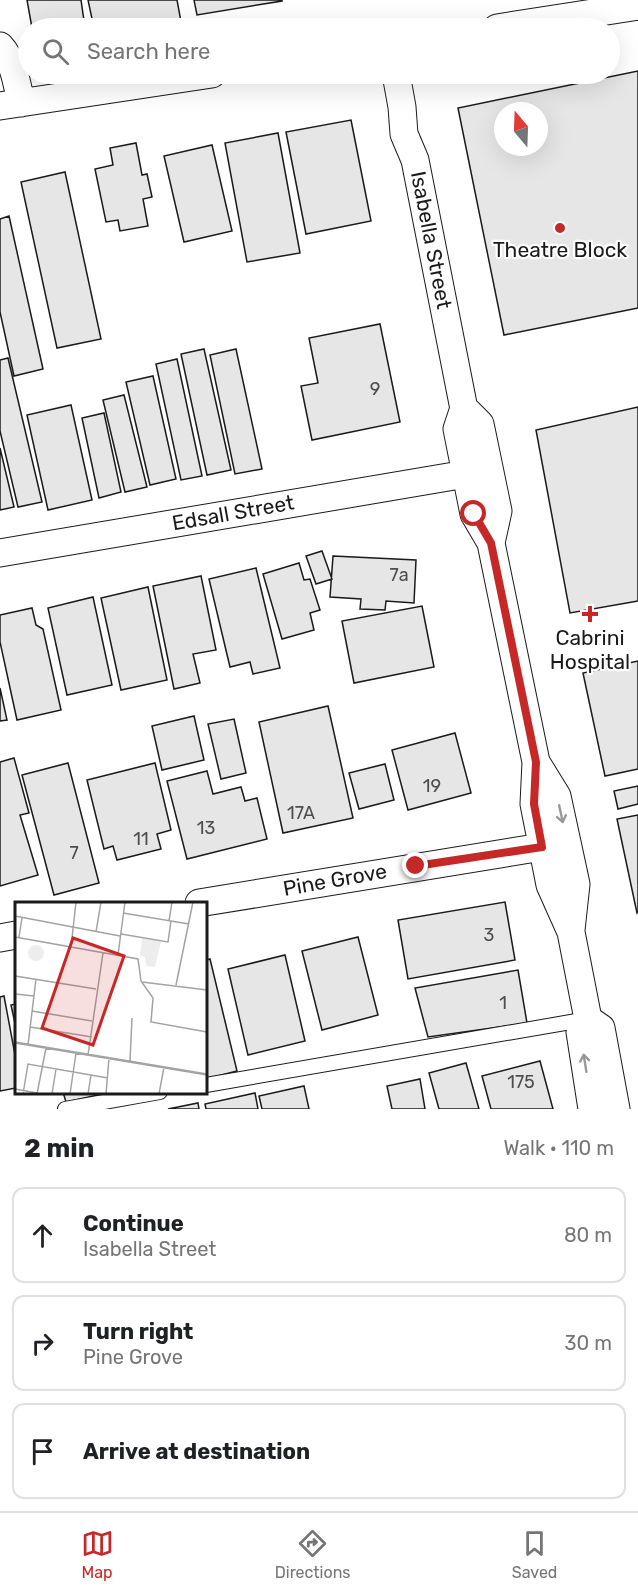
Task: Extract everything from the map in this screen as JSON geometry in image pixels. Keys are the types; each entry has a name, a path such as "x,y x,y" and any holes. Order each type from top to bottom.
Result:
{"street":[{"path":"531,18 562,9 638,6"},
{"path":"0,46 5,51 14,72 11,105 147,84"},
{"name":"Isabella Street","path":"398,84 404,134 415,160 464,408 457,429 474,514 491,543 536,762 534,804 542,847 550,885 571,932 588,1019 580,1032 592,1109"},
{"name":"Isabella Street","path":"464,408 480,424 494,490 498,511 491,543"},
{"path":"466,474 475,474 494,490"},
{"name":"Edsall Street","path":"0,553 466,474"},
{"name":"Isabella Street","path":"536,762 558,796 576,884 571,932"},
{"name":"Pine Grove","path":"205,902 542,847"},
{"path":"0,938 15,935"},
{"name":"Isabella Street","path":"588,1019 601,1028 616,1109"}],"lane":[{"path":"207,1085 588,1019"},
{"path":"65,1109 149,1094"}],"building":[{"path":"27,0 81,0 84,18 30,18"},
{"path":"88,0 177,0 180,18 92,18"},
{"path":"194,0 282,0 282,1 197,15"},
{"name":"Theatre Block","path":"638,71 638,308 504,335 458,108 575,84 620,84 620,75"},
{"path":"351,120 371,221 306,234 286,132"},
{"path":"278,133 300,253 247,262 225,143"},
{"path":"136,143 142,175 147,174 152,197 143,199 148,226 120,231 118,220 106,222 95,169 113,165 110,148"},
{"path":"212,145 232,231 184,242 164,156"},
{"path":"65,172 101,339 57,348 21,182"},
{"path":"9,216 43,369 14,376 0,312 0,219"},
{"path":"380,324 400,422 312,440 301,386 318,383 309,338"},
{"path":"204,349 231,470 207,475 181,354"},
{"path":"236,349 262,469 235,474 210,355"},
{"path":"8,358 42,502 18,507 0,431 0,360"},
{"path":"177,359 202,476 181,480 156,364"},
{"path":"153,376 176,479 150,485 126,382"},
{"path":"124,395 147,487 125,492 103,400"},
{"path":"71,405 92,500 48,510 27,415"},
{"path":"638,407 638,601 570,613 536,430"},
{"path":"104,413 121,492 99,498 82,418"},
{"path":"0,448 14,507 0,510"},
{"path":"322,551 332,579 316,584 306,556"},
{"path":"333,556 416,560 414,603 386,601 385,610 360,609 361,599 330,597"},
{"path":"299,563 304,580 310,579 320,610 310,613 314,630 282,639 263,574"},
{"path":"256,568 280,668 253,674 250,662 230,667 209,579"},
{"path":"201,576 216,650 193,654 200,683 174,689 153,586"},
{"path":"148,587 167,680 121,690 101,598"},
{"path":"93,597 112,685 67,695 48,608"},
{"path":"422,606 434,667 354,683 342,621"},
{"path":"32,608 36,625 43,629 61,710 17,720 0,642 0,615"},
{"path":"638,661 638,769 605,776 583,673"},
{"path":"0,688 7,720 0,721"},
{"path":"328,706 353,818 283,833 259,722"},
{"path":"194,716 204,760 162,770 152,726"},
{"path":"234,719 246,773 221,779 208,724"},
{"path":"455,733 471,793 408,810 392,750"},
{"path":"14,758 29,813 20,815 38,875 0,886 0,762"},
{"path":"68,763 99,883 54,895 22,775"},
{"path":"155,763 171,830 157,834 161,849 117,860 113,846 104,849 87,780"},
{"path":"385,764 394,800 359,809 349,773"},
{"path":"207,771 213,794 241,787 245,801 257,798 267,839 187,859 167,781"},
{"path":"638,786 638,804 618,809 614,791"},
{"path":"638,815 638,912 637,913 617,819"},
{"path":"505,902 515,960 408,979 398,920"},
{"path":"358,937 378,1015 322,1030 302,951"},
{"path":"285,955 305,1041 248,1055 228,969"},
{"path":"210,959 237,1071 207,1079 207,960"},
{"path":"518,970 527,1023 428,1037 415,988"},
{"path":"4,996 15,1055 15,1088 0,1091 0,997"},
{"path":"15,1004 15,1023 11,1005"},
{"path":"540,1061 553,1109 491,1109 482,1076"},
{"path":"466,1063 479,1109 439,1109 429,1073"},
{"path":"420,1079 425,1109 392,1109 387,1086"},
{"path":"304,1086 309,1109 262,1109 259,1096"},
{"path":"255,1093 258,1109 206,1109 205,1104"},
{"path":"64,1094 98,1095 66,1102"},
{"path":"198,1103 199,1109 168,1109"}],"place":[{"name":"Theatre Block","path":"560,228"},
{"name":"Cabrini Hospital","path":"590,614"}],"route":[{"path":"416,866 542,847 534,804 536,762 491,543 474,514"}]}
